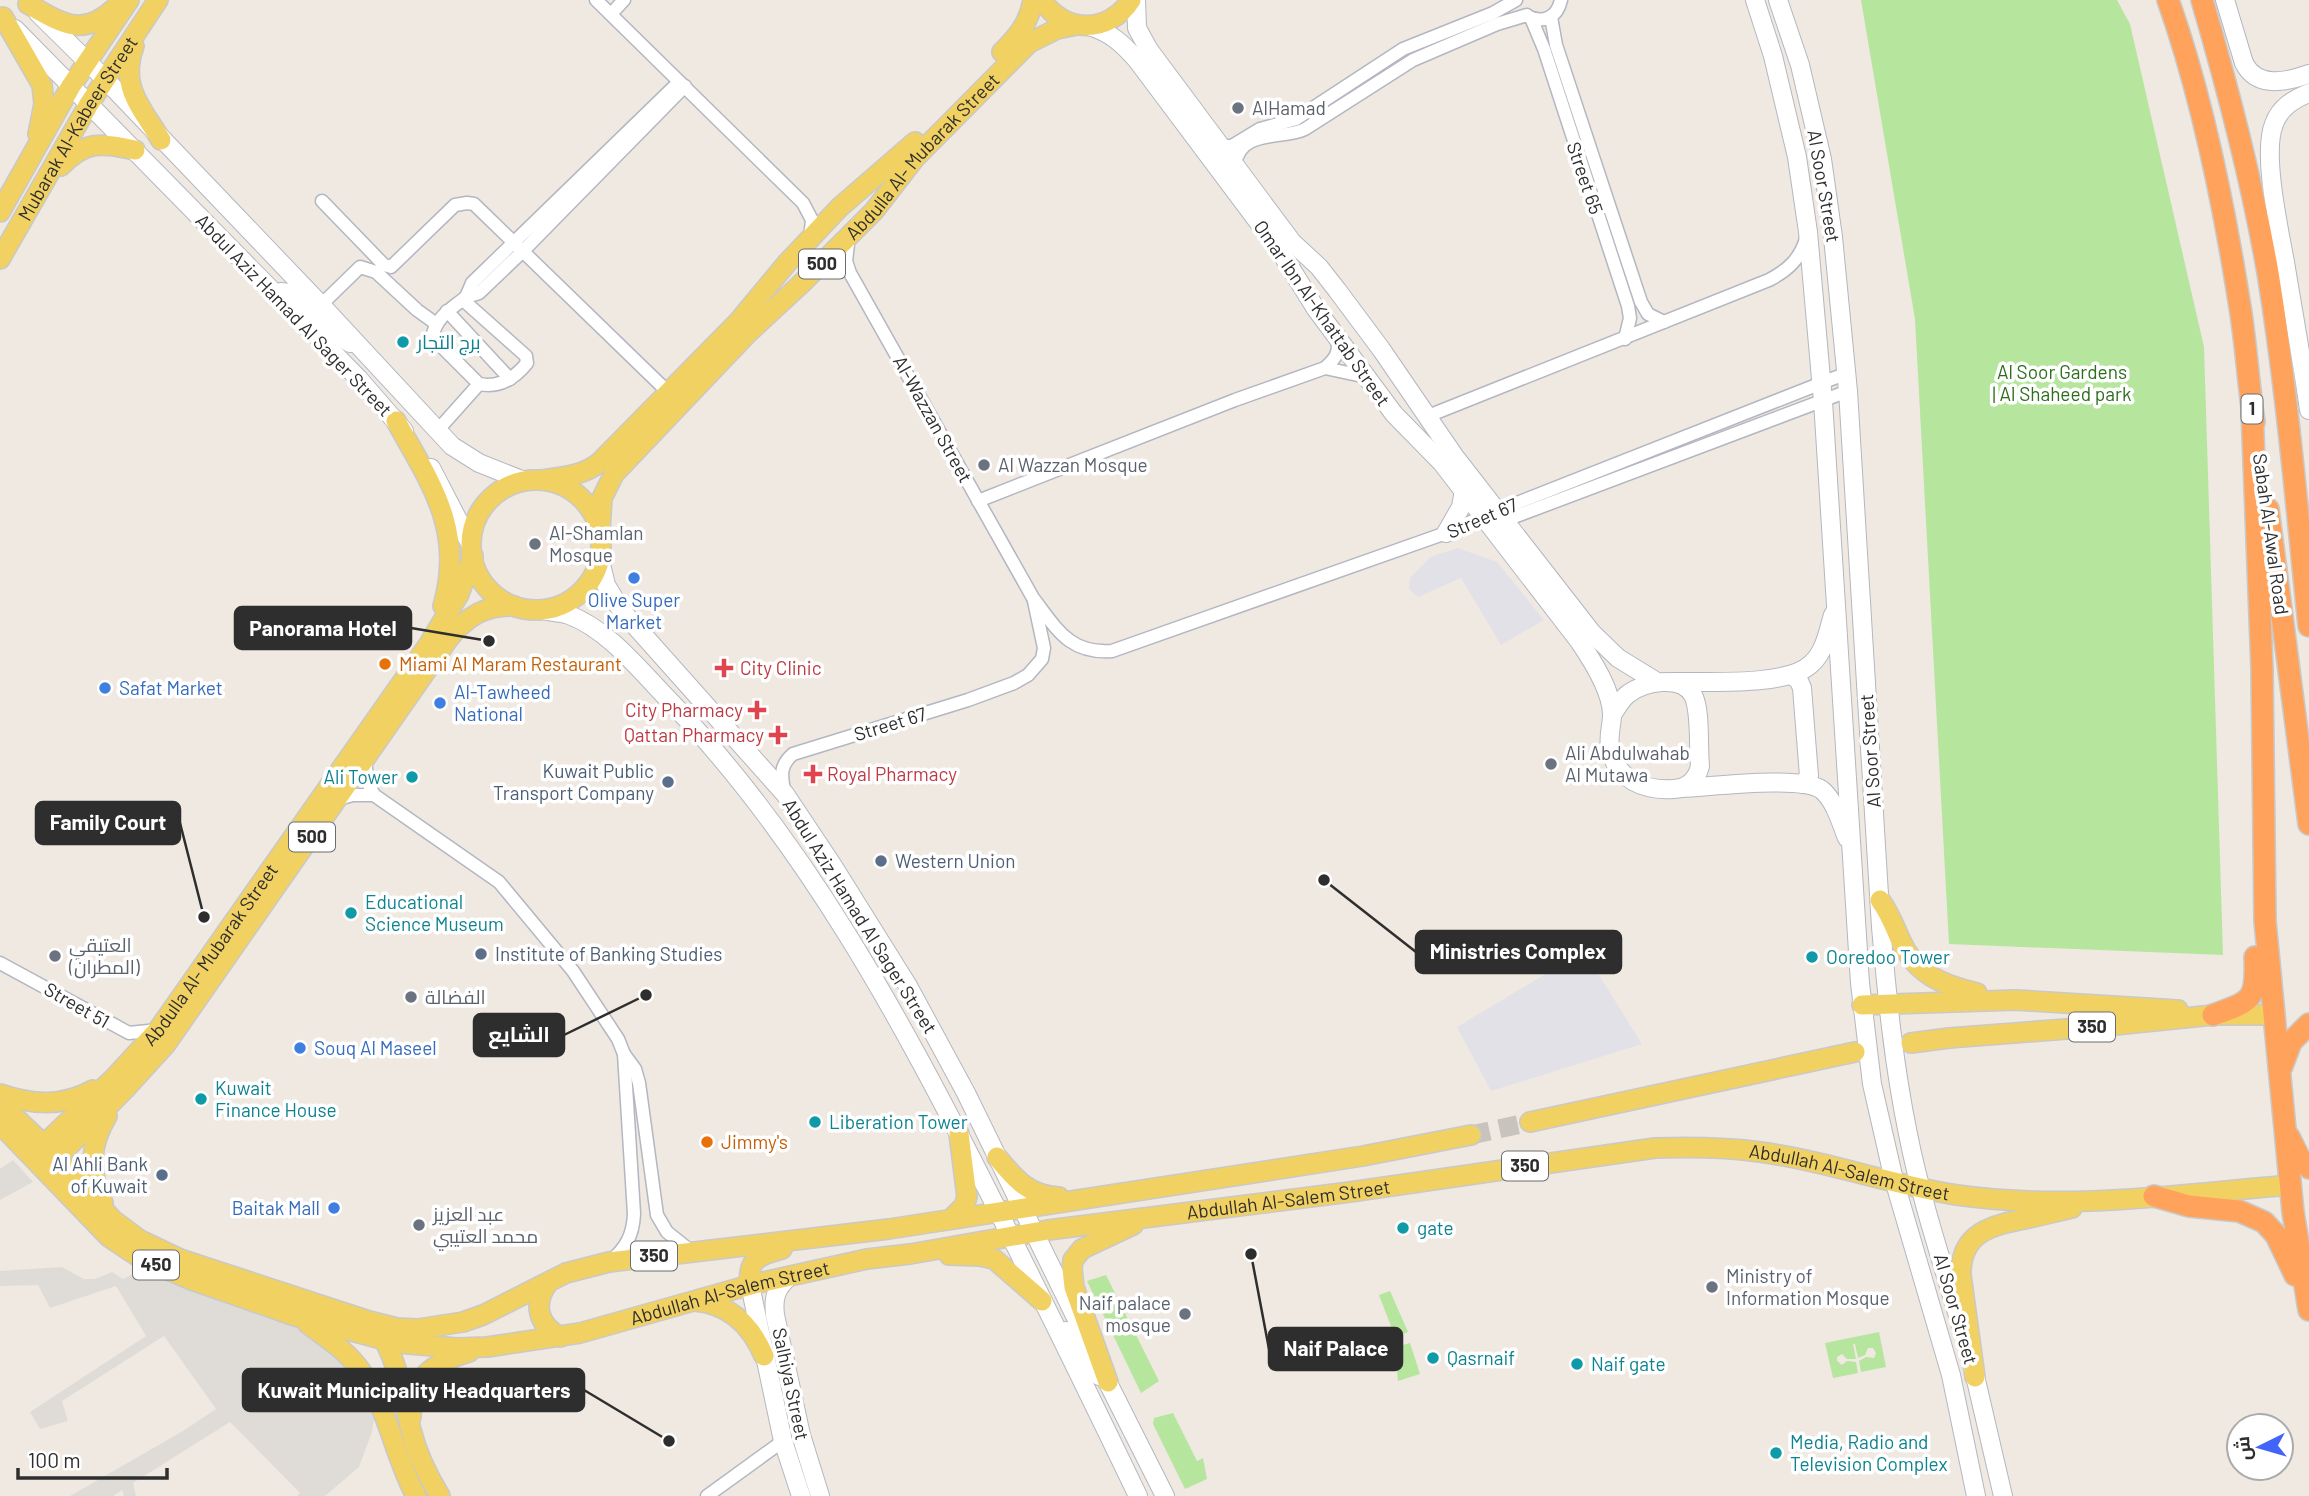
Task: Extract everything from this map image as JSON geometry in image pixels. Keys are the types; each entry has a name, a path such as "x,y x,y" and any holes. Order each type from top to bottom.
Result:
{"highway":[{"name":"Sabah Al-Awal Road","path":"2168,0 2180,33 2215,170 2240,302 2252,410 2276,558 2309,824"},
{"name":"Sabah Al-Awal Road","path":"2202,0 2258,221 2276,328 2309,626"},
{"path":"2252,410 2262,670 2265,922 2285,1122 2300,1185 2309,1310"},
{"path":"2293,471 2309,551"},
{"path":"2204,1016 2241,1004 2252,995 2256,983 2255,947 2265,922"},
{"name":"350","path":"2274,1015 2307,1020"},
{"path":"2281,1089 2285,1052 2307,1020"},
{"path":"2285,1122 2292,1145 2309,1168"},
{"path":"2154,1196 2189,1206 2239,1211 2264,1222 2276,1235 2285,1252 2309,1310"}],"main road":[{"path":"26,2 57,20 83,27 99,22 123,0"},
{"name":"Mubarak Al-Kabeer Street","path":"0,212 71,86 129,0"},
{"name":"Mubarak Al-Kabeer Street","path":"0,259 89,104 158,0"},
{"name":"Abdulla Al- Mubarak Street","path":"533,480 574,475 593,467 738,322 840,206 907,150 1019,34 1028,20 1033,0"},
{"path":"1042,0 1056,16 1083,26"},
{"name":"500","path":"1083,26 1114,18 1133,0"},
{"name":"Omar Ibn Al-Khattab Street","path":"1133,0 1137,28 1143,39 1292,242 1319,267 1414,396 1579,641 1599,674 1612,715"},
{"name":"Al Soor Street","path":"1755,0 1773,56 1793,136 1808,232 1822,392 1862,1005 1872,1084 1894,1180 1951,1375 1976,1496"},
{"name":"Al Soor Street","path":"1778,0 1800,65 1822,159 1833,237 1848,382 1888,1004 1908,1136 1975,1377 2003,1496"},
{"path":"2225,0 2244,63 2250,71 2260,78 2274,82 2309,74"},
{"name":"Abdul Aziz Hamad Al Sager Street","path":"26,2 105,79 452,446 479,463 533,480"},
{"path":"1,15 42,85 44,110 35,151"},
{"name":"Abdul Aziz Hamad Al Sager Street","path":"1,15 396,421 424,456 440,483 472,551"},
{"path":"145,19 132,51 128,81 135,99 161,140"},
{"name":"Abdulla Al- Mubarak Street","path":"600,530 602,498 614,474 748,333 792,293 880,204 915,158 1029,43 1050,32 1083,26"},
{"name":"Omar Ibn Al-Khattab Street","path":"1083,26 1108,32 1120,40 1138,60 1280,250 1316,309 1394,414 1442,463 1464,490 1494,518 1592,633 1618,658 1665,682"},
{"path":"2309,93 2285,106 2278,114 2273,124 2270,143 2272,187 2309,410"},
{"path":"44,185 70,157 88,146 107,145 135,150"},
{"path":"862,187 874,189 880,204"},
{"path":"775,277 779,290 792,293"},
{"path":"1316,309 1319,292 1331,288 1337,290"},
{"path":"276,296 288,292 327,329 360,346"},
{"path":"1394,414 1405,416 1410,413 1415,402 1414,396"},
{"path":"396,421 434,492 451,542 452,561 448,589 429,644"},
{"path":"533,480 555,482 575,492 593,513 600,530 600,560 592,579 568,602 542,610 514,606 496,596 484,583 472,551 477,519 487,503 501,490 533,480"},
{"path":"1446,533 1461,507 1464,490"},
{"name":"Abdulla Al- Mubarak Street","path":"119,1084 429,644 459,594 472,551"},
{"name":"Abdul Aziz Hamad Al Sager Street","path":"600,560 606,585 621,610 785,794 908,986 966,1093 1165,1496"},
{"path":"1836,605 1823,646 1813,662 1792,675 1759,680 1665,682 1629,693 1612,715 1610,748 1616,764 1626,776 1639,786 1658,790 1803,783 1821,789 1832,803 1852,848"},
{"name":"Abdulla Al- Mubarak Street","path":"44,1157 171,1038 449,638 461,625 485,609 514,606"},
{"name":"Abdul Aziz Hamad Al Sager Street","path":"542,610 576,619 608,641 685,716 757,801 832,908 959,1134 1139,1496"},
{"path":"1599,674 1612,669 1618,658"},
{"path":"1792,675 1802,688 1809,776 1803,783"},
{"path":"1665,682 1685,686 1692,694 1696,706 1700,765 1698,774 1682,788"},
{"path":"1880,900 1889,912 1909,957 1926,975 1950,986 2016,1000"},
{"path":"1862,1005 2016,1000 2169,1009 2204,1016"},
{"name":"350","path":"1911,1043 2204,1016 2274,1015"},
{"path":"1530,1122 1855,1052"},
{"path":"0,1094 27,1102 59,1102 119,1084"},
{"path":"113,1220 97,1189 92,1159 98,1132 119,1084"},
{"name":"450","path":"0,1103 109,1237 132,1253 173,1273 295,1316"},
{"name":"450","path":"0,1124 44,1157 113,1220 140,1240 180,1259 369,1321"},
{"path":"951,1219 964,1206 967,1193 959,1134"},
{"name":"Abdullah Al-Salem Street","path":"295,1316 385,1340 423,1347 487,1347 560,1337 626,1321 750,1284 881,1257 910,1254 1004,1223 1027,1219 1109,1194 1363,1156 1471,1135"},
{"name":"Abdullah Al-Salem Street","path":"1027,1219 1156,1215 1350,1192 1655,1149 1703,1147 1762,1152 1956,1195 2017,1201 2101,1201 2300,1185"},
{"path":"997,1157 1019,1182 1038,1194 1056,1197 1109,1194"},
{"path":"1027,1219 1133,1200 1172,1185"},
{"path":"1975,1377 1961,1275 1963,1258 1970,1244 1981,1233 1997,1225 2101,1201"},
{"path":"1108,1382 1072,1281 1073,1260 1090,1244 1156,1215"},
{"name":"Abdullah Al-Salem Street","path":"369,1321 397,1328 418,1329 463,1322 483,1315 566,1273 609,1262 889,1229 951,1219 1004,1223"},
{"path":"881,1257 914,1240 1004,1223"},
{"path":"750,1284 750,1266 759,1256 807,1243 889,1229"},
{"path":"910,1254 989,1257 1000,1263 1042,1301"},
{"name":"Salhiya Street","path":"790,1276 779,1286 774,1299 775,1315 801,1435 819,1496"},
{"path":"548,1283 538,1302 539,1313 550,1332 560,1337"},
{"name":"Salhiya Street","path":"750,1284 783,1441 801,1496"},
{"path":"691,1301 716,1305 738,1317 755,1337 764,1356"},
{"path":"295,1316 346,1353 361,1370 416,1496"},
{"path":"369,1321 385,1340 393,1357 411,1432 421,1461 440,1496"},
{"path":"1058,1334 1068,1331 1077,1334 1115,1408 1131,1426"},
{"path":"411,1432 415,1392 428,1371 456,1356 487,1347"},
{"path":"374,1395 377,1383 384,1379 392,1379 400,1387"},
{"path":"783,1441 791,1441 797,1446 819,1496"}],"street":[{"path":"596,0 803,203 811,219 810,238"},
{"path":"611,14 624,0"},
{"path":"1221,146 1232,146 1260,129 1297,119 1403,49 1493,13 1518,0"},
{"name":"Street 65","path":"1518,0 1544,49 1628,306 1625,339"},
{"path":"1234,164 1237,153 1256,140 1270,134 1293,133 1305,129 1413,60 1497,24 1529,17 1541,20 1551,17 1564,1"},
{"name":"Street 65","path":"1551,17 1556,45 1641,302 1648,314 1664,322"},
{"path":"464,299 527,358 527,363 516,376 489,386 479,384 432,337 435,323 464,299 472,283 519,247 682,84"},
{"path":"322,201 384,265 391,267 449,210 461,203 474,204 669,393"},
{"path":"803,203 820,211 840,206"},
{"path":"1428,416 1625,339 1782,273 1795,262 1802,251 1808,232"},
{"name":"Al-Wazzan Street","path":"849,236 846,261 850,272 1033,598 1065,639 1094,652 1112,651"},
{"path":"321,305 360,267 376,272 435,323"},
{"path":"447,311 510,379"},
{"path":"978,501 1235,400 1325,368 1338,352 1336,336"},
{"path":"1325,368 1367,377"},
{"name":"Street 67","path":"1112,651 1494,518 1848,382"},
{"name":"Street 67","path":"1494,518 1848,382"},
{"path":"437,431 479,384"},
{"name":"Al-Wazzan Street","path":"1028,675 1037,668 1044,648 1033,598"},
{"name":"Street 67","path":"785,794 781,771 785,761 793,754 968,700 1028,675"},
{"path":"365,761 368,783 374,795 499,882 573,971 635,1069 660,1225 673,1239 692,1252"},
{"path":"338,799 353,795 374,795"},
{"name":"Street 51","path":"0,963 129,1033 158,1030"},
{"path":"609,1262 618,1255 631,1236 634,1225 624,1054"},
{"path":"634,1205 643,1212 655,1205"},
{"path":"707,1496 783,1441"}],"shaded area":[{"path":"1458,548 1497,562 1544,620 1501,645 1461,578 1418,597 1409,589 1410,578 1430,557"},
{"path":"1584,951 1642,1044 1491,1091 1457,1027"},
{"path":"13,1160 33,1182 0,1200 0,1169"},
{"path":"148,1266 295,1319 334,1348 373,1402 372,1432 359,1467 325,1496 297,1496 300,1493 230,1422 133,1483 136,1496 124,1496 122,1490 113,1496 70,1496 216,1409 164,1336 62,1401 68,1421 40,1429 30,1412 146,1336 116,1286 50,1308 38,1285 0,1286 0,1271 62,1267 84,1279 95,1279 112,1272 123,1279"}],"green space":[{"name":"Al Soor Gardens | Al Shaheed park","path":"1861,0 2117,0 2130,24 2204,347 2223,955 1949,944 1915,319"},
{"path":"1106,1275 1159,1381 1141,1393 1087,1281"},
{"path":"1390,1291 1408,1332 1400,1335 1394,1334 1379,1295"},
{"path":"1879,1332 1886,1367 1861,1372 1859,1361 1866,1357 1874,1358 1876,1353 1873,1348 1868,1348 1865,1355 1858,1358 1853,1344 1856,1359 1847,1359 1842,1354 1837,1357 1837,1361 1842,1365 1847,1361 1856,1362 1858,1373 1833,1378 1825,1343"},
{"path":"1410,1343 1420,1374 1398,1381 1395,1350 1396,1347"},
{"path":"1173,1413 1197,1461 1203,1458 1207,1479 1185,1489 1153,1424 1154,1418"}],"tunnel":[{"path":"1855,1052 1910,1044"},
{"path":"1471,1135 1530,1122"}],"place":[{"name":"AlHamad","path":"1238,108"},
{"name":"برج التجار","path":"403,342"},
{"name":"Al Wazzan Mosque","path":"984,465"},
{"name":"Al-Shamlan Mosque","path":"535,544"},
{"name":"Olive Super Market","path":"634,578"},
{"name":"Panorama Hotel","path":"489,641"},
{"name":"Miami Al Maram Restaurant","path":"385,664"},
{"name":"City Clinic","path":"724,668"},
{"name":"Safat Market","path":"105,688"},
{"name":"Al-Tawheed National","path":"440,703"},
{"name":"City Pharmacy","path":"757,710"},
{"name":"Qattan Pharmacy","path":"778,735"},
{"name":"Ali Abdulwahab Al Mutawa","path":"1551,764"},
{"name":"Royal Pharmacy","path":"813,774"},
{"name":"Ali Tower","path":"412,777"},
{"name":"Kuwait Public Transport Company","path":"668,782"},
{"name":"Western Union","path":"881,861"},
{"name":"Ministries Complex","path":"1324,880"},
{"name":"Educational Science Museum","path":"351,913"},
{"name":"Family Court","path":"204,917"},
{"name":"Institute of Banking Studies","path":"481,954"},
{"name":"العتيقي (المطران)","path":"55,956"},
{"name":"Ooredoo Tower","path":"1812,957"},
{"name":"الشايع","path":"646,995"},
{"name":"الفضالة","path":"411,997"},
{"name":"Souq Al Maseel","path":"300,1048"},
{"name":"Kuwait Finance House","path":"201,1099"},
{"name":"Liberation Tower","path":"815,1122"},
{"name":"Jimmy's","path":"707,1142"},
{"name":"Al Ahli Bank of Kuwait","path":"162,1175"},
{"name":"Baitak Mall","path":"334,1208"},
{"name":"عبد العزيز محمد العتيبي","path":"419,1225"},
{"name":"gate","path":"1403,1228"},
{"name":"Naif Palace","path":"1251,1254"},
{"name":"Ministry of Information Mosque","path":"1712,1287"},
{"name":"Naif palace mosque","path":"1185,1314"},
{"name":"Qasrnaif","path":"1433,1358"},
{"name":"Naif gate","path":"1577,1364"},
{"name":"Kuwait Municipality Headquarters","path":"669,1441"},
{"name":"Media, Radio and Television Complex","path":"1776,1453"}]}
